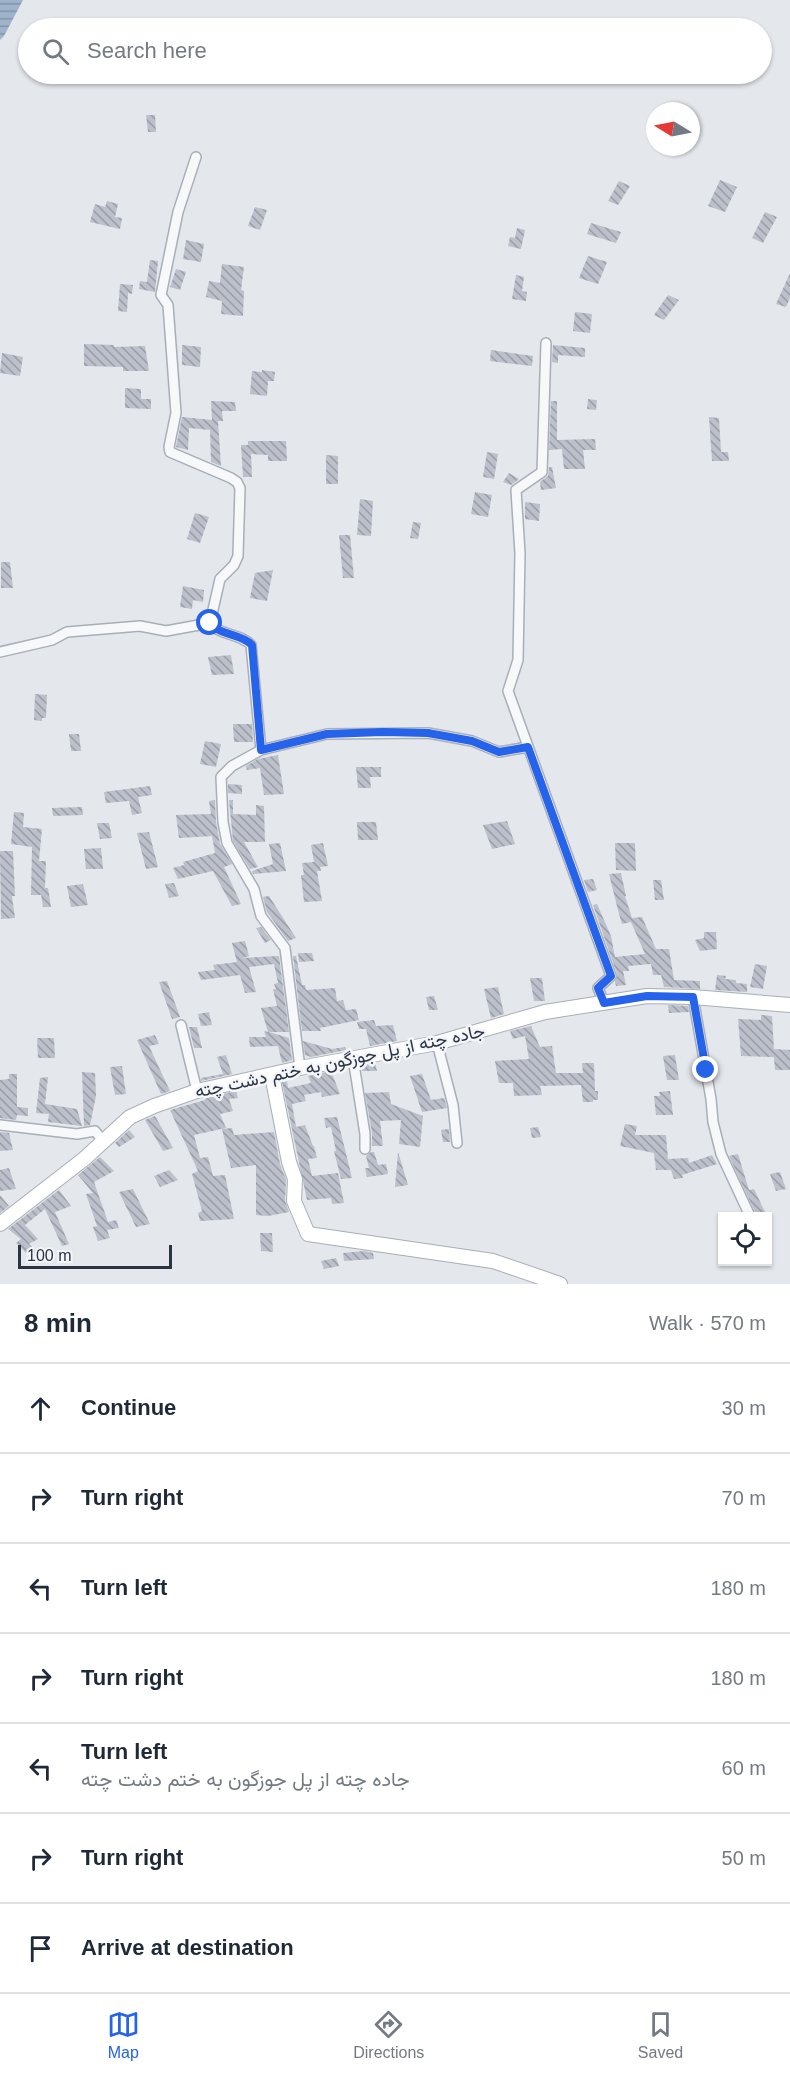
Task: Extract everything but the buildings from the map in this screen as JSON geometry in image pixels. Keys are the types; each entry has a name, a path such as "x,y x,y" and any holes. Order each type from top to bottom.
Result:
{"street":[{"path":"196,157 178,212 161,295 168,305 176,413 169,447 170,452 231,478 240,488 238,556 234,565 220,579 210,623 215,630 247,640 252,645 261,750"},
{"path":"546,343 542,472 516,490 519,553 518,660 508,691 611,976 598,988 604,1003"},
{"path":"0,652 52,640 67,632 140,626 166,631 210,623"},
{"path":"300,1068 285,948 261,916 254,889 227,843 223,822 221,777 232,766 261,750 327,734 428,733 472,741 499,752 528,747"},
{"name":"جاده چته از پل جوزگون به ختم دشت چته","path":"0,1224 84,1159 130,1117 197,1091 300,1068 437,1043 545,1012 647,996 693,997 790,1005"},
{"path":"693,997 713,1122 721,1154 748,1212"},
{"path":"181,1025 197,1091"},
{"path":"437,1043 453,1105 457,1143"},
{"path":"354,1058 365,1134 365,1149"},
{"path":"272,1075 294,1179 294,1201 308,1234 493,1261 560,1284"},
{"path":"0,1125 77,1134 95,1131 104,1142"}],"water":[{"path":"0,0 23,0 0,40"}],"route":[{"path":"210,623 215,630 247,640 252,645 261,750 327,734 383,732 428,733 472,741 499,752 528,747 611,976 598,988 604,1003 647,996 693,997 706,1070"}]}
